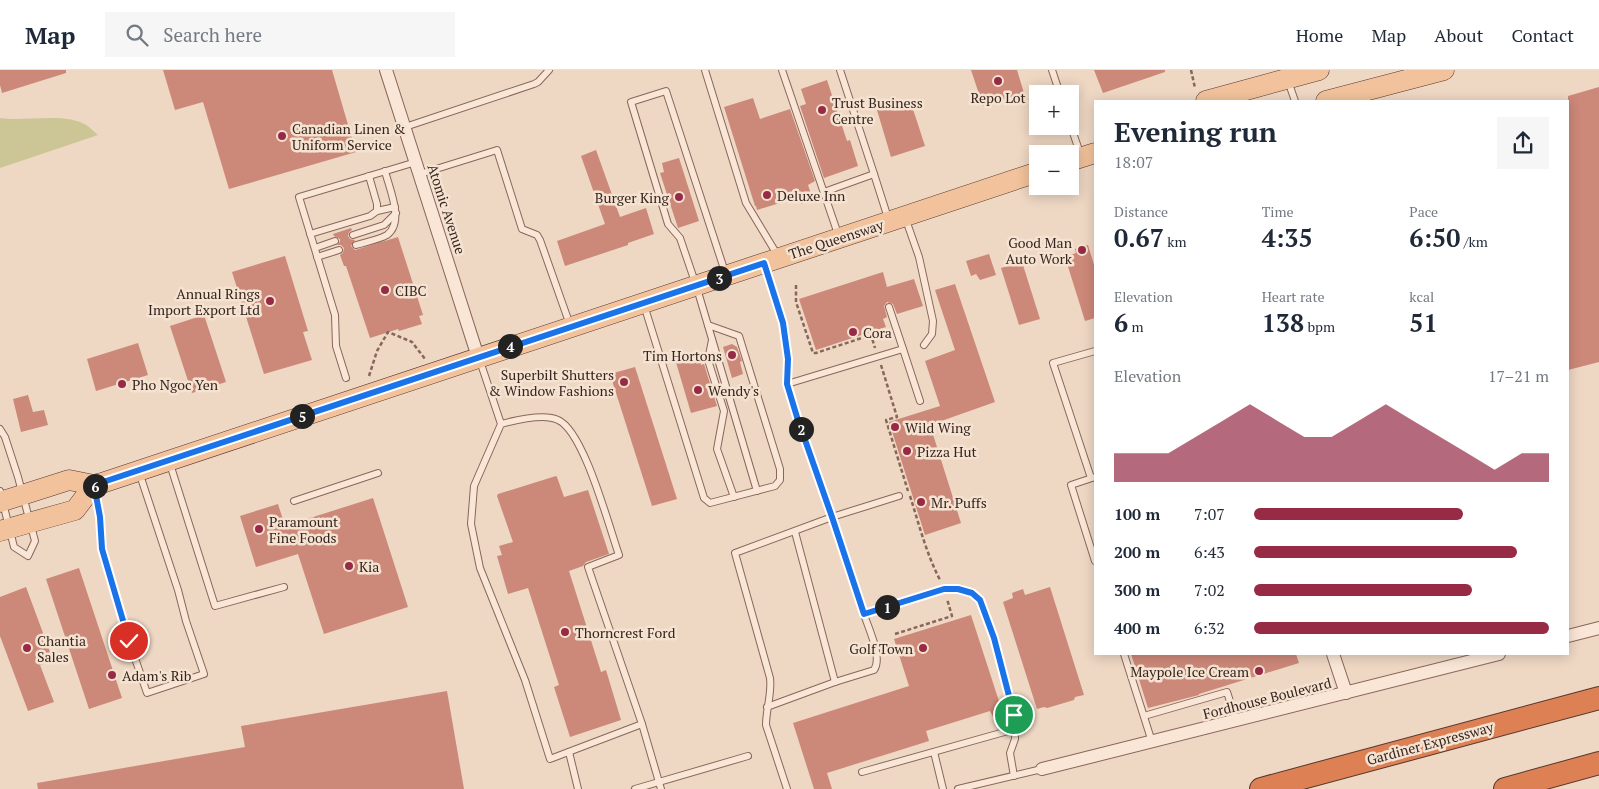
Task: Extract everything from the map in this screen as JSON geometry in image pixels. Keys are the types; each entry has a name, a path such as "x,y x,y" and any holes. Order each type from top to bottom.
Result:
{"highway":[{"name":"Gardiner Expressway","path":"1260,789 1599,698"},
{"path":"1505,789 1599,763"}],"main road":[{"path":"1201,97 1286,74 1319,70"},
{"path":"1330,100 1444,70"},
{"name":"The Queensway","path":"94,485 1029,175"},
{"path":"1,498 24,496 69,480 94,485 75,510 4,530"}],"street":[{"name":"Atomic Avenue","path":"386,70 478,357"},
{"path":"1569,636 1599,628"},
{"path":"1333,655 1346,693"},
{"name":"Fordhouse Boulevard","path":"1042,769 1495,655"}],"lane":[{"path":"405,127 534,84 549,70"},
{"path":"705,70 746,203 772,260 788,359 787,384 877,654 876,666 871,672 835,682 767,707"},
{"path":"782,70 839,238"},
{"path":"840,70 874,174 919,257 933,321 932,334 924,345"},
{"path":"1052,70 1057,85"},
{"path":"1286,74 1295,100"},
{"path":"726,275 666,91 631,102 668,224 680,238 696,285 757,491"},
{"path":"1074,135 1082,157"},
{"path":"346,378 336,343 335,315 299,196 385,171 418,168 497,150 522,229 537,235 540,240 571,327"},
{"path":"356,245 387,234 395,223 395,210 385,171"},
{"path":"824,192 874,174"},
{"path":"369,176 377,204 377,211"},
{"path":"310,234 370,216 377,211 395,210"},
{"path":"353,235 378,228 389,221 395,210"},
{"path":"315,248 336,241"},
{"path":"317,257 338,250"},
{"path":"643,303 704,498 710,503 775,486 778,483 780,469 750,366 739,336 708,325"},
{"path":"889,307 920,400"},
{"path":"712,338 708,360 724,411 717,449 734,497"},
{"path":"787,384 903,349"},
{"path":"1094,351 1053,363 1093,478 1071,485 1094,558"},
{"path":"478,357 502,424 474,486 471,524 480,568 525,680 550,759 642,724"},
{"path":"502,424 534,418 558,420 570,429 586,458 619,555 588,567 642,724 660,786"},
{"path":"0,429 5,437 24,496 36,541 28,556 14,547 4,530 1,498"},
{"path":"168,460 215,606 284,587"},
{"path":"94,485 100,517 102,549 129,641 147,693 204,674 138,470"},
{"path":"294,501 378,472"},
{"path":"787,789 766,725 767,707 772,688 770,678 735,553 832,517 899,496"},
{"path":"795,532 835,682"},
{"path":"864,614 944,589 958,589 972,593 980,600 994,638 1014,715 1015,738 1010,753 1014,776"},
{"path":"1124,655 1152,742"},
{"path":"1144,716 1227,692 1236,721"},
{"path":"862,772 1014,729"},
{"path":"569,752 578,789"},
{"path":"934,752 944,789"},
{"path":"635,789 660,786 748,756"},
{"path":"958,789 1042,769"}],"path":[{"path":"1191,70 1201,97"},
{"path":"796,285 796,302 813,353 887,330"},
{"path":"362,396 377,351 388,332 412,342 435,371"},
{"path":"871,335 897,417 886,420 928,553 944,589 952,616 895,634"}],"shaded area":[{"path":"0,118 67,119 86,125 98,135 0,168"}],"building":[{"path":"0,70 66,70 66,73 2,93"},
{"name":"Canadian Linen & Uniform Service","path":"163,70 332,70 356,152 229,189 203,102 175,110"},
{"name":"Repo Lot","path":"971,70 1017,70 1024,93 983,106"},
{"path":"1094,70 1165,70 1165,72 1103,93"},
{"name":"Trust Business Centre","path":"827,80 847,141 850,140 858,166 824,178 800,106 806,104 801,89"},
{"path":"1599,87 1599,362 1569,370 1569,100 1568,96"},
{"path":"753,98 760,119 790,109 815,181 808,185 813,200 801,204 799,197 757,210 724,107"},
{"path":"910,100 925,146 891,157 877,110"},
{"path":"596,150 620,217 646,208 654,234 628,243 628,245 565,266 557,241 605,224 581,156"},
{"name":"Burger King","path":"679,158 699,221 678,228 660,173 664,172 662,163"},
{"name":"CIBC","path":"351,228 352,230 348,236 350,239 355,240 351,246 355,250 398,237 423,315 419,316 422,324 370,338 346,266 344,266 340,255 343,253 344,248 341,245 337,245 340,239 333,234"},
{"path":"1088,245 1094,265 1094,318 1085,321 1065,257 1076,253 1075,249"},
{"path":"989,254 996,275 980,280 976,274 971,276 966,261"},
{"name":"Annual Rings Import Export Ltd","path":"285,256 308,331 303,332 312,360 264,374 232,272"},
{"path":"1022,262 1040,319 1019,325 1001,268"},
{"path":"883,272 887,287 914,279 923,306 897,314 893,304 887,302 884,306 887,317 883,319 886,327 816,350 799,299"},
{"path":"955,284 995,402 930,425 961,523 925,535 889,422 940,406 925,361 955,350 935,290"},
{"path":"204,315 226,382 192,393 170,326"},
{"path":"138,343 148,375 96,391 87,359"},
{"name":"Tim Hortons","path":"732,344 737,347 742,361 740,362 743,374 732,378 723,347"},
{"name":"Wendy's","path":"697,352 701,365 704,364 717,406 691,413 675,359"},
{"path":"635,367 677,499 652,506 610,374"},
{"path":"28,395 33,412 44,410 48,425 21,432 13,399"},
{"name":"Thorncrest Ford","path":"556,476 564,497 588,490 609,554 586,562 583,566 569,571 601,672 606,670 621,720 570,737 554,687 559,685 528,588 508,594 497,556 502,555 499,546 513,542 497,496 498,494"},
{"name":"Kia","path":"373,498 408,607 324,634 298,554 256,567 240,516 278,504 285,526"},
{"path":"79,568 122,698 89,709 46,579"},
{"name":"Chantia Sales","path":"26,587 53,660 40,665 54,702 28,711 0,636 0,597"},
{"path":"1050,587 1084,695 1075,697 1074,700 1037,709 1003,602 1013,598 1012,593 1023,589 1025,595"},
{"path":"971,615 1007,726 999,728 990,711 926,731 929,741 827,773 832,789 814,789 793,723 909,686 894,639"},
{"path":"1131,655 1296,655 1299,663 1199,695 1148,708"},
{"path":"447,691 464,789 38,789 37,783 245,747 241,726"}],"place":[{"name":"Repo Lot","path":"998,81"},
{"name":"Trust Business Centre","path":"822,110"},
{"name":"Canadian Linen & Uniform Service","path":"282,136"},
{"name":"Deluxe Inn","path":"767,195"},
{"name":"Burger King","path":"679,197"},
{"name":"Good Man Auto Work","path":"1082,250"},
{"name":"CIBC","path":"385,290"},
{"name":"Annual Rings Import Export Ltd","path":"270,301"},
{"name":"Cora","path":"853,332"},
{"name":"Tim Hortons","path":"732,355"},
{"name":"Superbilt Shutters & Window Fashions","path":"624,382"},
{"name":"Pho Ngoc Yen","path":"122,384"},
{"name":"Wendy's","path":"698,390"},
{"name":"Wild Wing","path":"895,427"},
{"name":"Pizza Hut","path":"907,451"},
{"name":"Mr. Puffs","path":"921,502"},
{"name":"Paramount Fine Foods","path":"259,529"},
{"name":"Kia","path":"349,566"},
{"name":"Thorncrest Ford","path":"565,632"},
{"name":"Chantia Sales","path":"27,648"},
{"name":"Golf Town","path":"923,648"},
{"name":"Maypole Ice Cream","path":"1259,671"},
{"name":"Adam's Rib","path":"112,675"}],"route":[{"path":"129,641 102,549 100,517 94,485 764,263 783,323 788,359 787,384 864,614 944,589 958,589 972,593 980,600 994,638 1014,715"}]}
